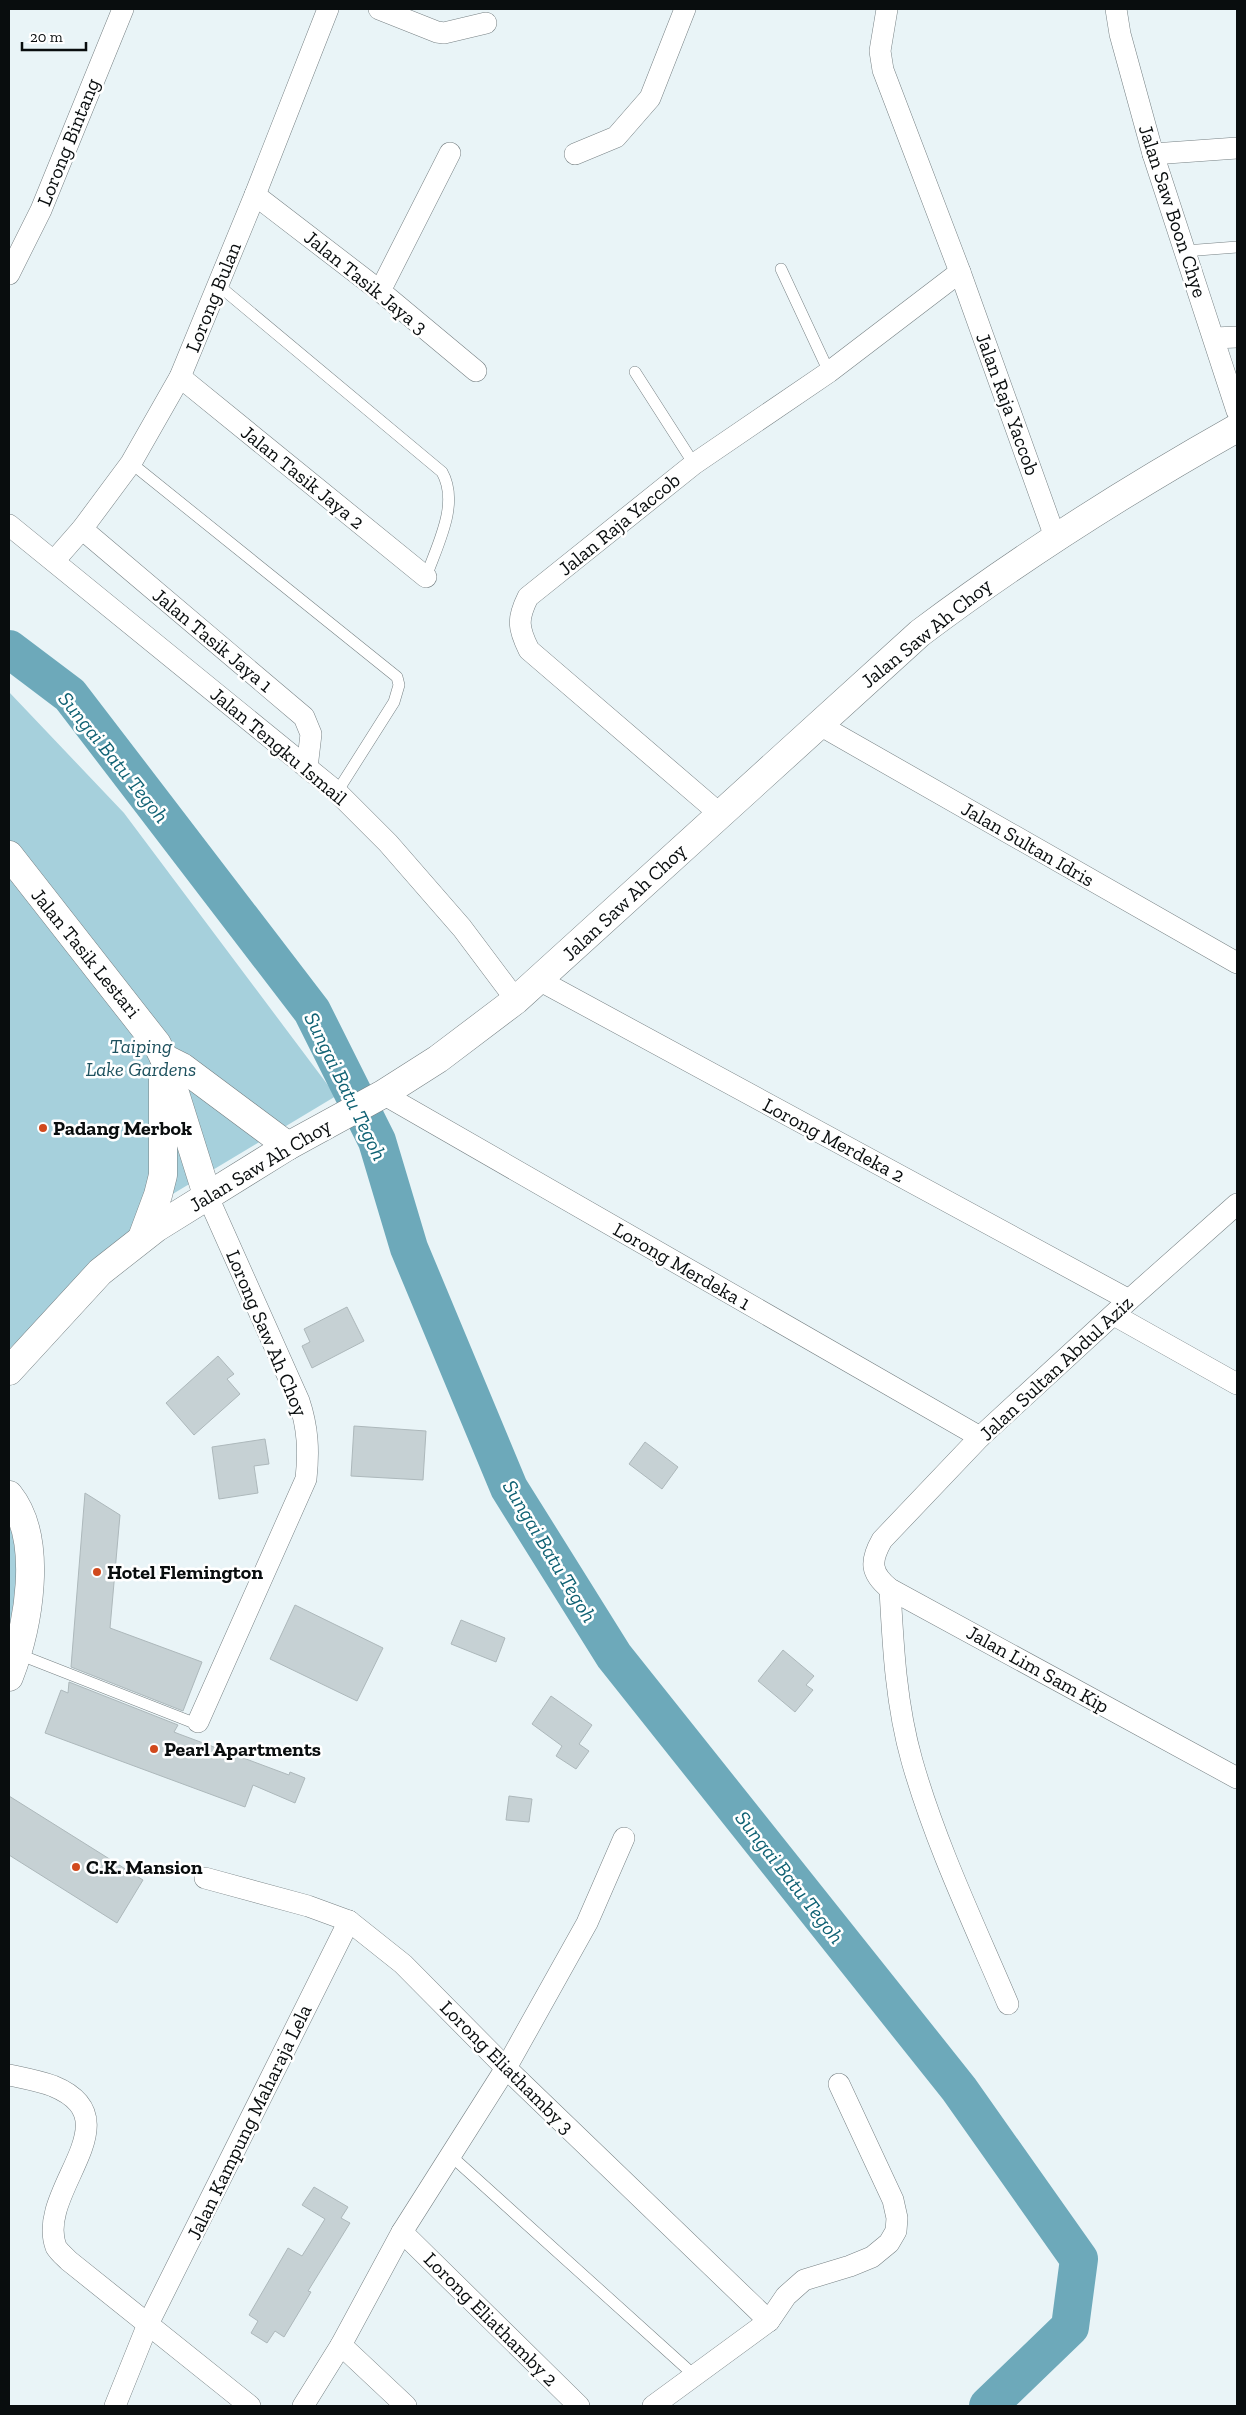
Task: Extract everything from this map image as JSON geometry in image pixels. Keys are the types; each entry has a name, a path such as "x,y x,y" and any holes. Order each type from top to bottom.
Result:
{"street":[{"name":"Lorong Bintang","path":"9,274 41,210 123,9"},
{"name":"Lorong Bulan","path":"54,561 82,529 131,463 180,377 255,195 328,9"},
{"path":"379,9 444,33 486,23"},
{"path":"576,154 616,137 650,98 685,9"},
{"name":"Jalan Raja Yaccob","path":"887,9 880,51 882,70 960,272 1055,537"},
{"name":"Jalan Saw Boon Chye","path":"1116,9 1120,34 1153,154 1237,412"},
{"path":"1153,154 1237,148"},
{"path":"380,292 450,153"},
{"name":"Jalan Tasik Jaya 3","path":"255,195 380,292 476,371"},
{"name":"Jalan Raja Yaccob","path":"720,814 529,650 522,635 519,615 528,597 694,464 830,372 960,272"},
{"path":"1214,338 1237,337"},
{"name":"Jalan Tasik Jaya 2","path":"180,377 426,577"},
{"name":"Jalan Saw Ah Choy","path":"9,1371 100,1272 142,1238 207,1195 288,1146 377,1097 438,1059 516,1000 920,633 984,584 1055,537 1237,428"},
{"name":"Jalan Tengku Ismail","path":"9,525 337,792 388,843 462,928 516,1000"},
{"name":"Jalan Tasik Jaya 1","path":"82,529 304,717 311,734 307,768"},
{"name":"Jalan Sultan Idris","path":"818,724 1237,963"},
{"name":"Jalan Tasik Lestari","path":"9,855 147,1028 164,1058 207,1195"},
{"name":"Lorong Merdeka 2","path":"539,980 1129,1300"},
{"path":"142,1238 158,1195 162,1175 161,1115 164,1058 182,1067 288,1146"},
{"name":"Lorong Merdeka 1","path":"377,1097 980,1437"},
{"name":"Lorong Saw Ah Choy","path":"198,1722 306,1479 309,1449 306,1424 298,1401 207,1195"},
{"name":"Jalan Sultan Abdul Aziz","path":"882,1540 980,1437 1237,1204"},
{"path":"1114,1314 1237,1384"},
{"path":"9,1495 15,1503 27,1537 30,1577 25,1618 13,1666"},
{"name":"Jalan Lim Sam Kip","path":"882,1540 875,1553 873,1568 881,1581 890,1589 1237,1778"},
{"path":"890,1589 893,1661 912,1759 937,1836 1008,2004"},
{"path":"303,2406 340,2345 402,2232 506,2068 587,1923 624,1838"},
{"name":"Lorong Eliathamby 3","path":"205,1878 308,1906 349,1921 403,1964 506,2068 768,2321"},
{"name":"Jalan Kampung Maharaja Lela","path":"115,2406 148,2324 349,1921"},
{"path":"9,2075 54,2087 70,2096 81,2107 87,2120 87,2136 56,2206 53,2231 57,2249 69,2261 250,2406"},
{"path":"653,2406 768,2321 786,2296 804,2280 872,2257 889,2243 896,2231 897,2218 893,2200 840,2084"},
{"name":"Lorong Eliathamby 2","path":"402,2232 579,2406"},
{"path":"340,2345 406,2406"}],"lane":[{"path":"1185,251 1237,247"},
{"path":"781,269 830,372"},
{"path":"218,285 442,472 450,489 449,509 426,577"},
{"path":"635,372 694,464"},
{"path":"131,463 397,678 399,685 394,702 337,792"},
{"path":"13,1666 189,1721 198,1722"},
{"path":"450,2155 695,2376"}],"green space":[{"name":"Taiping Lake Gardens","path":"9,692 124,813 336,1096 171,1195 9,1349"},
{"path":"9,1527 16,1540 20,1555 21,1573 18,1610 9,1661"}],"building":[{"path":"347,1307 364,1341 312,1368 302,1346 310,1342 304,1329"},
{"path":"218,1356 234,1374 227,1379 240,1394 194,1435 166,1403"},
{"path":"354,1426 426,1431 423,1480 351,1476"},
{"path":"265,1439 269,1464 254,1466 258,1493 219,1499 212,1447"},
{"path":"645,1442 678,1467 662,1489 629,1464"},
{"name":"Hotel Flemington","path":"85,1493 120,1515 110,1628 202,1662 183,1711 71,1667"},
{"path":"295,1605 383,1648 357,1701 270,1659"},
{"path":"461,1620 505,1638 496,1662 451,1644"},
{"path":"783,1650 814,1676 806,1685 813,1690 795,1712 758,1681"},
{"name":"Pearl Apartments","path":"69,1682 178,1725 174,1732 289,1775 290,1772 305,1778 295,1803 253,1785 245,1807 45,1733 61,1690 68,1693"},
{"path":"551,1696 592,1725 579,1744 589,1751 576,1769 556,1756 562,1746 532,1724"},
{"name":"C.K. Mansion","path":"9,1796 143,1880 117,1923 9,1855"},
{"path":"509,1796 532,1799 529,1822 506,1820"},
{"path":"314,2187 348,2207 341,2218 350,2223 308,2291 311,2292 284,2337 275,2331 267,2343 251,2333 258,2321 249,2315 288,2248 302,2256 325,2219 302,2205"}],"waterway":[{"name":"Sungai Batu Tegoh","path":"9,649 70,695 312,1011 377,1141 409,1248 509,1488 614,1656 959,2089 1079,2259 1070,2327 988,2406"}],"place":[{"name":"Padang Merbok","path":"43,1128"},
{"name":"Hotel Flemington","path":"97,1572"},
{"name":"Pearl Apartments","path":"154,1749"},
{"name":"C.K. Mansion","path":"76,1867"}]}
